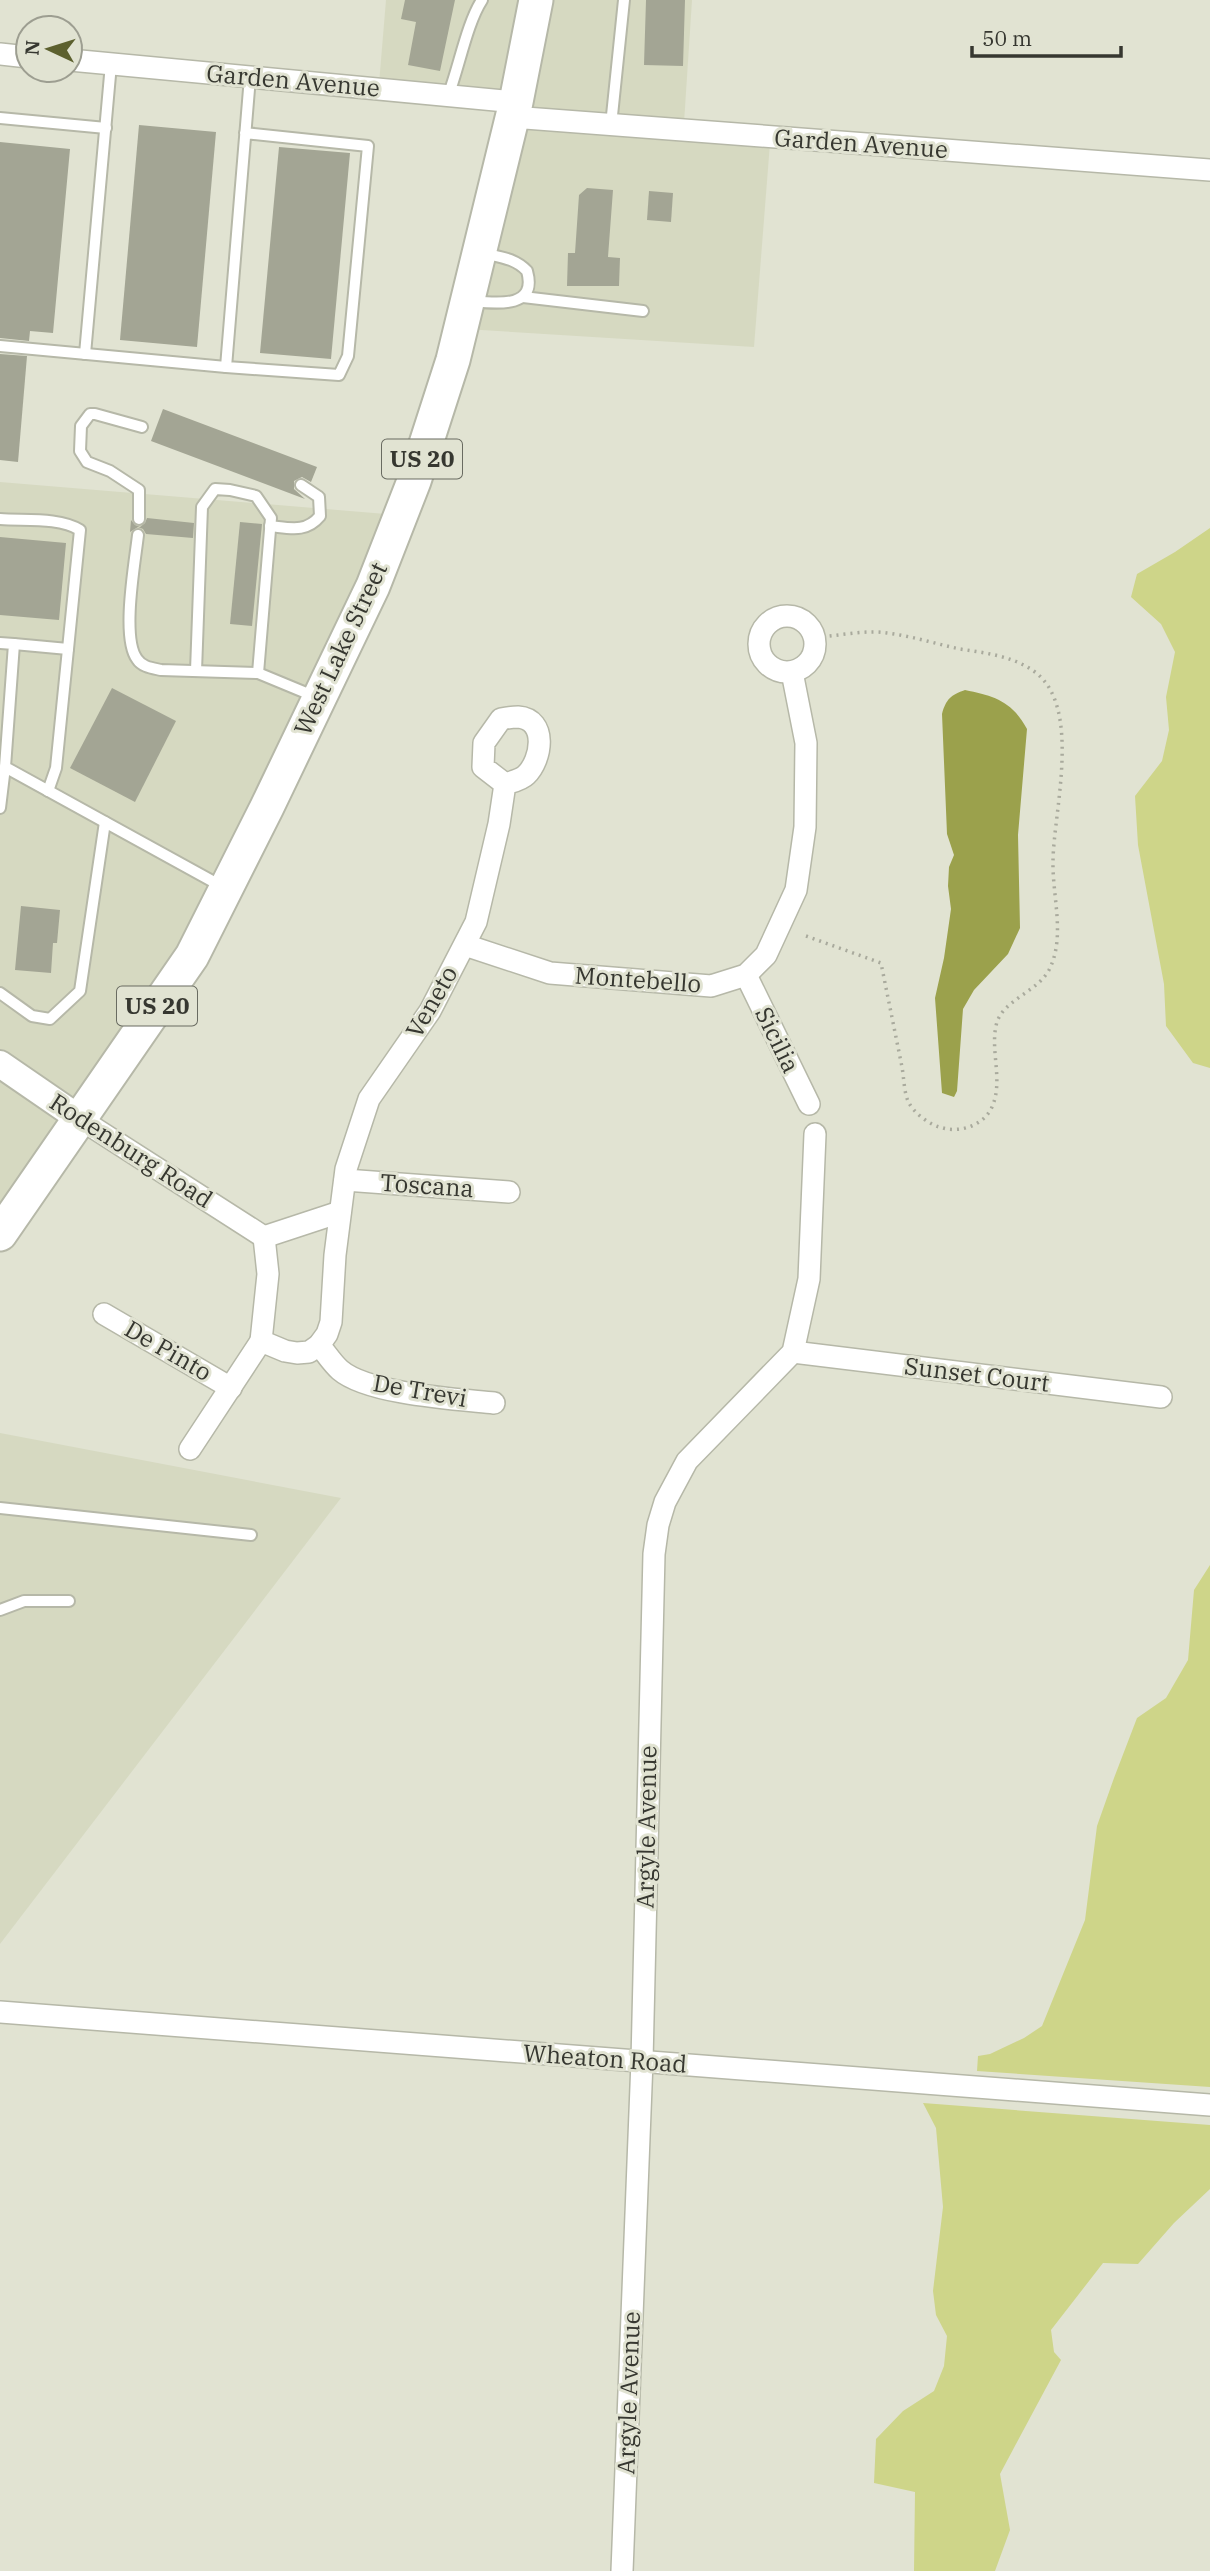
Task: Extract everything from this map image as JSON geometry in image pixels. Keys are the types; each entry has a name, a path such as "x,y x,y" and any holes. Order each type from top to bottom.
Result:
{"main road":[{"name":"West Lake Street","path":"4,1219 79,1119 191,956 373,586 414,481 453,360 514,110 536,0"}],"street":[{"name":"Garden Avenue","path":"84,61 448,96 514,110 611,125 1210,170"},
{"path":"746,975 766,954 796,890 798,878 805,827 806,743 792,672"},
{"name":"Veneto","path":"319,1345 331,1322 335,1255 345,1180 369,1099 430,1011 476,922 499,824 505,784"},
{"name":"Montebello","path":"465,945 550,973 711,986 746,975"},
{"name":"Sicilia","path":"746,975 809,1104"},
{"name":"Rodenburg Road","path":"0,1064 79,1119 264,1237"},
{"path":"793,1352 809,1279 815,1134"},
{"name":"Toscana","path":"345,1180 509,1192"},
{"path":"190,1449 261,1341 268,1274 264,1237 341,1212"},
{"name":"De Pinto","path":"104,1314 231,1388"},
{"path":"261,1341 297,1353 309,1352 319,1345"},
{"name":"De Trevi","path":"319,1345 342,1371 373,1385 412,1395 494,1403"},
{"name":"Sunset Court","path":"793,1352 1161,1397"},
{"name":"Argyle Avenue","path":"622,2571 642,2061 654,1554 658,1525 675,1481 690,1457 793,1352"},
{"name":"Wheaton Road","path":"0,2012 1210,2105"}],"lane":[{"path":"448,96 475,11 482,0"},
{"path":"611,125 624,0"},
{"path":"85,354 111,64"},
{"path":"226,367 250,77"},
{"path":"0,118 106,128"},
{"path":"0,346 339,376 348,356 368,146 245,133"},
{"path":"480,252 521,264 529,279 528,289 523,297"},
{"path":"468,300 499,303 523,297 643,311"},
{"path":"139,519 139,489 87,461 80,451 82,426 90,414 142,427"},
{"path":"270,526 302,529 313,524 320,516 319,498 301,485"},
{"path":"196,671 202,508 215,489 256,496 271,518 258,673"},
{"path":"0,519 60,524 80,530 56,768 48,791"},
{"path":"138,535 130,636 137,661 161,670 258,673 319,699"},
{"path":"0,643 68,649"},
{"path":"0,808 14,645"},
{"path":"5,767 226,889"},
{"path":"0,993 32,1016 50,1019 80,992 105,822"},
{"path":"0,1508 251,1535"},
{"path":"0,1610 24,1601 69,1601"}],"path":[{"path":"806,936 881,963 909,1103 926,1121 943,1129 968,1128 982,1120 992,1106 997,1081 995,1044 998,1021 1006,1008 1031,990 1049,970 1058,937 1053,860 1061,722 1055,695 1037,673 1014,661 987,653 885,632 829,636"}],"shaded area":[{"path":"386,0 529,0 510,97 379,84"},
{"path":"542,0 692,0 684,123 519,112"},
{"path":"517,123 770,143 754,347 465,329"},
{"path":"0,482 398,515 187,949 78,1108 0,1055"},
{"path":"1210,528 1210,1068 1193,1063 1166,1026 1164,984 1138,845 1135,796 1162,761 1169,730 1166,697 1175,652 1161,624 1131,597 1137,574"},
{"path":"965,690 1001,701 1015,712 1027,729 1018,835 1020,928 1008,954 974,990 963,1009 957,1091 954,1097 942,1093 935,998 951,909 949,867 954,855 947,834 942,714 950,698"},
{"path":"0,1070 72,1121 0,1222"},
{"path":"0,1433 341,1498 0,1944"},
{"path":"1210,1565 1210,2087 977,2071 978,2056 990,2054 1042,2026 1085,1920 1097,1826 1114,1778 1137,1718 1166,1698 1188,1660 1194,1590"},
{"path":"923,2103 1210,2125 1210,2189 1174,2223 1138,2264 1103,2263 1051,2330 1054,2352 1061,2360 1000,2474 1010,2530 995,2571 914,2571 915,2492 874,2483 876,2439 903,2411 934,2391 944,2366 947,2336 936,2315 933,2291 943,2207 936,2128"}],"building":[{"path":"405,0 455,0 440,71 408,65 416,22 401,19"},
{"path":"646,0 685,0 683,66 644,65"},
{"path":"139,125 216,132 197,347 120,340"},
{"path":"0,142 70,149 53,333 30,331 29,341 0,338"},
{"path":"279,147 350,153 331,359 260,353"},
{"path":"587,188 613,190 608,257 620,258 619,286 567,286 568,253 575,253 579,195"},
{"path":"649,191 673,193 671,222 647,220"},
{"path":"0,354 27,356 18,462 0,460"},
{"path":"163,409 317,467 311,482 302,477 294,481 294,489 305,499 151,441"},
{"path":"147,518 194,523 193,538 146,534 138,527 130,532 131,520 140,527"},
{"path":"240,522 262,524 252,626 230,624"},
{"path":"0,537 66,543 59,620 0,615"},
{"path":"112,688 176,721 135,802 70,768"},
{"path":"21,906 60,910 57,943 53,943 51,973 15,970"}]}
